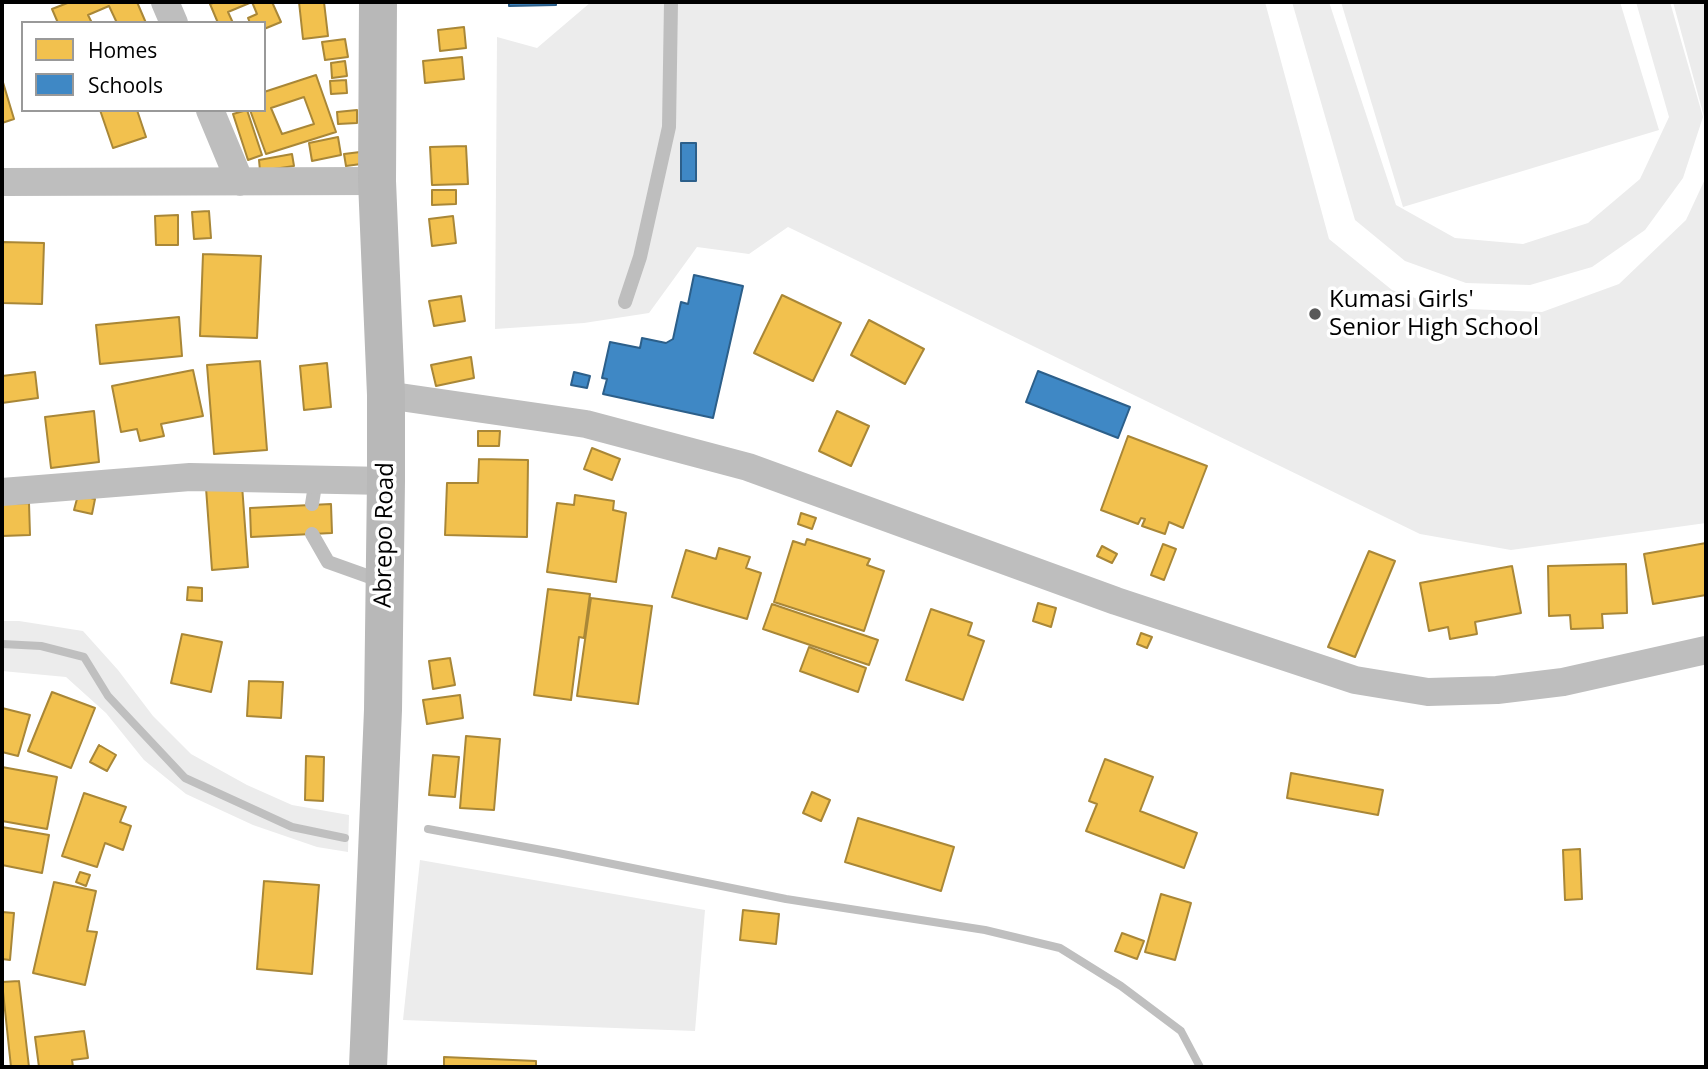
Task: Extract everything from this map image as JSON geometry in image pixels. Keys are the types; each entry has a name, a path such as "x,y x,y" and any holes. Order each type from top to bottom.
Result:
{"main road":[{"name":"Abrepo Road","path":"368,1067 382,751 386,481 386,395 377,181 378,2"}],"street":[{"path":"165,2 173,21"},
{"path":"211,112 240,182"},
{"path":"2,181 377,181"},
{"path":"386,395 586,425 748,467 1116,601 1355,680 1428,692 1497,691 1563,682 1706,650"},
{"path":"2,492 190,477 314,492 386,481"}],"lane":[{"path":"625,302 640,257 669,127 671,2"},
{"path":"312,534 328,562 385,583"}],"shaded area":[{"name":"Kumasi Girls' Senior High School","path":"591,2 1265,2 1329,239 1392,290 1444,308 1542,312 1619,284 1686,220 1706,177 1706,523 1511,550 1420,534 788,227 749,254 697,247 649,313 584,323 495,329 497,37 537,48"},
{"path":"1292,2 1329,2 1396,205 1455,238 1523,244 1588,223 1640,179 1669,117 1636,2 1670,2 1703,117 1683,178 1645,230 1592,267 1530,285 1466,283 1405,261 1355,220"},
{"path":"1341,2 1620,2 1659,130 1403,207"},
{"path":"1673,2 1706,2 1706,124"},
{"path":"2,621 83,631 118,670 153,716 191,754 247,785 292,805 349,815 348,852 317,847 253,825 186,794 144,760 106,713 66,677 2,671"},
{"path":"420,860 705,910 695,1031 403,1020"}],"building: Homes":[{"path":"70,2 137,2 145,21 116,21 109,6 88,15 91,21 57,21 52,9"},
{"path":"252,2 228,12 232,21 217,21 210,4"},
{"path":"252,2 272,2 281,22 266,28 266,21 249,21 248,18 257,14"},
{"path":"299,2 324,2 328,36 303,39"},
{"path":"464,27 466,48 440,51 438,30"},
{"path":"345,39 348,57 325,60 322,42"},
{"path":"462,57 464,79 425,83 423,61"},
{"path":"345,61 347,76 332,78 331,63"},
{"path":"316,75 336,132 266,154 251,112 266,112 266,91","holes":["304,97 314,124 282,134 271,108"]},
{"path":"2,79 14,119 2,123"},
{"path":"346,80 347,93 331,94 330,81"},
{"path":"357,110 357,123 338,124 337,112"},
{"path":"101,112 138,112 146,137 113,148"},
{"path":"248,112 262,155 248,160 233,114"},
{"path":"338,137 341,155 312,161 309,143"},
{"path":"466,146 468,184 432,185 430,147"},
{"path":"360,152 361,164 346,166 344,154"},
{"path":"292,154 294,166 260,171 259,160"},
{"path":"432,190 456,190 456,204 432,205"},
{"path":"209,211 211,238 194,239 192,212"},
{"path":"178,215 178,245 156,245 155,216"},
{"path":"453,216 456,243 432,246 429,219"},
{"path":"2,242 44,243 42,304 2,303"},
{"path":"203,254 261,256 257,338 200,336"},
{"path":"782,295 841,323 813,381 754,353"},
{"path":"461,296 465,321 434,326 429,301"},
{"path":"179,317 182,356 100,364 96,325"},
{"path":"869,320 924,349 905,384 851,355"},
{"path":"471,357 474,378 436,386 431,365"},
{"path":"260,361 267,450 214,454 207,365"},
{"path":"327,363 331,407 304,410 300,366"},
{"path":"193,370 203,416 161,424 164,436 140,441 137,429 121,432 112,386"},
{"path":"35,372 38,398 2,403 2,376"},
{"path":"94,411 99,462 51,468 45,417"},
{"path":"837,411 869,426 851,466 819,451"},
{"path":"478,431 500,431 499,446 478,446"},
{"path":"1128,436 1207,466 1183,528 1169,522 1165,534 1142,526 1145,519 1141,518 1138,524 1101,510"},
{"path":"592,448 620,459 612,480 584,469"},
{"path":"479,459 528,460 527,537 445,535 447,483 478,483"},
{"path":"242,485 248,567 212,570 206,488"},
{"path":"78,495 95,499 92,514 74,510"},
{"path":"575,495 614,501 613,510 626,513 616,582 547,572 557,503 574,505"},
{"path":"29,503 30,535 2,536 2,504"},
{"path":"331,504 332,533 251,537 250,508"},
{"path":"801,513 816,518 812,529 798,524"},
{"path":"807,539 870,559 867,565 884,571 864,631 774,602 793,541 805,545"},
{"path":"1706,543 1706,595 1653,604 1644,554"},
{"path":"1163,544 1176,549 1164,580 1151,575"},
{"path":"1102,546 1117,554 1112,563 1097,556"},
{"path":"719,548 750,557 746,568 761,573 747,619 672,597 686,550 716,559"},
{"path":"1369,551 1395,561 1355,657 1328,647"},
{"path":"1626,564 1627,613 1602,614 1603,628 1571,629 1570,615 1549,616 1548,566"},
{"path":"1512,566 1521,613 1475,622 1477,634 1450,639 1448,627 1429,631 1420,583"},
{"path":"188,587 202,588 202,601 187,600"},
{"path":"548,589 590,594 584,638 579,637 571,700 534,695"},
{"path":"591,598 652,606 638,704 577,696"},
{"path":"1038,603 1056,608 1051,627 1033,621"},
{"path":"772,604 878,640 869,665 763,629"},
{"path":"931,609 972,623 968,635 984,641 963,700 906,680"},
{"path":"1141,633 1152,637 1147,648 1137,644"},
{"path":"182,634 222,642 211,692 171,683"},
{"path":"809,647 866,668 858,692 800,671"},
{"path":"450,658 455,685 433,689 429,661"},
{"path":"249,681 283,682 281,718 247,716"},
{"path":"52,692 95,708 71,768 28,751"},
{"path":"460,695 463,718 427,724 423,700"},
{"path":"2,708 30,715 18,756 2,752"},
{"path":"466,736 500,739 494,810 460,808"},
{"path":"99,745 116,755 107,771 90,762"},
{"path":"433,755 459,757 455,797 429,795"},
{"path":"306,756 324,757 323,801 305,800"},
{"path":"1105,759 1153,777 1140,811 1197,833 1184,868 1086,831 1097,804 1089,801"},
{"path":"2,767 57,777 47,829 2,821"},
{"path":"1291,773 1383,790 1378,815 1287,798"},
{"path":"812,792 830,800 821,821 803,813"},
{"path":"84,793 126,807 120,822 131,826 123,850 105,843 97,867 62,856"},
{"path":"858,818 954,847 941,891 845,862"},
{"path":"2,827 49,835 42,873 2,865"},
{"path":"1580,849 1582,899 1565,900 1563,850"},
{"path":"80,872 90,875 86,886 76,882"},
{"path":"264,881 319,885 312,974 257,969"},
{"path":"54,882 96,891 87,931 97,932 85,985 33,973"},
{"path":"1161,894 1191,903 1175,960 1145,952"},
{"path":"743,910 779,914 776,944 740,940"},
{"path":"2,912 14,913 10,960 2,959"},
{"path":"1122,933 1144,941 1137,959 1115,951"},
{"path":"19,981 29,1067 11,1067 2,982"},
{"path":"84,1031 88,1058 72,1060 73,1067 39,1067 35,1037"},
{"path":"444,1057 536,1061 536,1067 444,1067"}],"building: Schools":[{"path":"509,2 556,2 556,5 509,6"},
{"path":"681,143 696,143 696,181 681,181"},
{"path":"694,275 743,286 713,418 603,394 607,379 602,378 610,342 640,348 642,338 666,343 673,339 681,302 688,304"},
{"path":"1038,371 1130,407 1118,438 1026,402"},
{"path":"574,372 590,376 587,388 571,385"}],"waterway":[{"path":"2,644 41,646 84,657 108,696 185,778 292,827 345,838"},
{"path":"428,829 786,899 985,930 1060,948 1121,986 1181,1031 1200,1067"}],"place":[{"name":"Kumasi Girls' Senior High School","path":"1315,314"}]}
